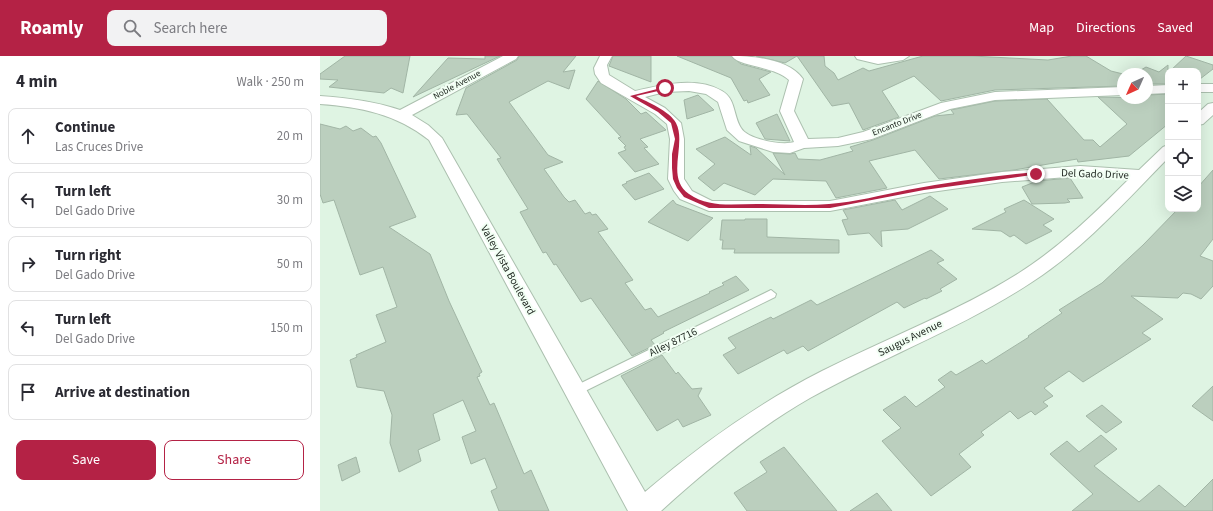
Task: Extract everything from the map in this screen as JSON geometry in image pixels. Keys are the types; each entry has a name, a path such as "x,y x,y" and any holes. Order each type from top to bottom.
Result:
{"street":[{"name":"Noble Avenue","path":"402,115 512,56"},
{"name":"Del Gado Drive","path":"606,56 600,68 601,74 606,80 660,111 674,123 677,139 675,154 678,183 686,195 709,206 830,206 924,188 1002,177 1080,172 1142,175"},
{"path":"738,56 752,62 786,71 796,79 796,85 788,103 787,111 803,144"},
{"path":"861,56 878,60 903,56"},
{"name":"Encanto Drive","path":"632,96 654,89 699,88 718,94 727,105 734,130 744,138 773,147 790,148 803,144 838,142 867,136 946,106 995,96 1117,91"},
{"path":"1201,88 1213,88"},
{"path":"1153,90 1165,89"},
{"name":"Valley Vista Boulevard","path":"320,100 384,109 402,115 420,125 435,138 642,511"},
{"path":"1201,118 1213,107"},
{"name":"Saugus Avenue","path":"642,511 715,448 753,421 803,391 988,299 1026,277 1061,252 1085,232 1165,153"}],"lane":[{"name":"Alley 87716","path":"575,391 771,294"}],"building":[{"path":"345,56 410,56 403,93 391,88 384,93 329,87 338,80 320,79 320,74"},
{"path":"485,56 500,56 413,97 448,58 485,59"},
{"path":"519,56 576,56 563,72 575,70 569,89 548,81 509,102 548,155 563,162 544,169 564,197 569,202 575,200 585,214 590,212 592,215 596,214 608,229 598,232 633,280 625,283 645,310 651,308 658,317 710,293 709,292 724,285 722,283 736,276 749,290 663,332 664,333 651,340 655,345 632,356 591,298 581,302 556,264 554,265 546,252 543,253 520,212 528,209 497,159 501,158 467,114 456,115 466,88 517,60"},
{"path":"613,56 651,56 651,82 609,66"},
{"path":"677,56 731,56 741,64 771,72 759,79 770,95 748,103 747,100 744,101 731,78"},
{"path":"756,56 797,56 785,63"},
{"path":"797,56 824,56 825,66 834,73 838,80 863,68 869,71 923,56 972,56 1048,60 1072,56 1086,56 1111,71 1117,72 1117,86 995,90 941,101 914,76 882,91 899,117 863,130 849,103 832,106"},
{"path":"1186,56 1213,65 1213,69 1201,78 1201,68 1173,68"},
{"path":"1168,65 1168,68 1165,68 1165,84 1153,84 1153,70 1159,72"},
{"path":"598,81 626,99 641,114 646,112 666,130 640,139 648,147 644,148 659,164 635,172 618,153 626,150 624,147 626,146 618,138 621,137 586,99"},
{"path":"1165,94 1165,126 1129,156 1078,162 1077,159 1014,170 939,179 915,150 869,161 887,188 836,198 826,181 773,179 755,195 724,183 714,191 698,178 715,164 696,149 725,137 751,155 750,146 756,148 785,175 773,153 795,153 798,159 820,160 853,151 850,147 873,140 935,116 954,114 951,110 995,101 1047,99 1084,140 1093,140 1100,147 1127,124 1098,97 1117,97 1117,104 1153,104 1153,95"},
{"path":"698,95 714,110 687,119 684,100"},
{"path":"777,114 790,141 765,139 756,123"},
{"path":"320,124 340,129 346,126 353,131 361,128 373,137 376,136 381,143 416,217 389,227 430,254 449,301 482,372 479,374 480,376 477,377 490,405 494,403 524,474 531,470 549,511 499,511 491,491 497,488 485,458 471,464 462,437 476,431 463,400 433,414 440,440 418,450 421,461 399,472 390,443 392,415 384,391 357,387 350,360 357,357 356,355 386,342 376,315 397,307 383,267 360,275 334,200 323,203 320,194"},
{"path":"1213,170 1213,239 1200,256 1213,261 1213,286 1201,299 1191,294 1183,293 1178,298 1131,296 1163,319 1142,333 1151,339 1083,382 1069,371 1044,388 1053,396 1043,402 1048,406 1035,415 1031,411 1018,419 1010,411 981,432 984,435 959,454 971,467 931,496 882,441 901,428 883,410 905,396 916,407 945,387 938,380 951,371 956,375 982,360 986,364 1029,337 1028,336 1062,313 1059,310 1102,283 1143,245 1175,212 1201,212 1201,184"},
{"path":"649,173 664,189 635,200 622,185"},
{"path":"1070,178 1083,198 1067,199 1070,202 1065,203 1032,204 1022,187 1037,181"},
{"path":"930,196 948,209 908,229 881,231 882,247 869,233 848,235 842,220 848,219 843,210 895,200 902,210"},
{"path":"673,200 676,204 713,218 688,241 648,222"},
{"path":"1024,200 1054,219 1043,225 1052,231 1026,244 1014,235 1010,237 1001,231 972,229 1006,212 1004,209"},
{"path":"767,219 767,237 839,240 839,253 734,253 735,249 722,249 723,240 720,240 722,220"},
{"path":"931,250 944,260 937,263 957,279 940,289 942,291 904,308 897,302 808,351 803,346 787,354 784,350 738,374 723,355 736,348 728,338 771,317 773,319 811,300 817,305"},
{"path":"662,355 676,374 678,372 692,389 702,388 698,396 711,415 683,427 678,419 657,431 621,376"},
{"path":"1213,386 1213,421 1192,406"},
{"path":"1102,405 1122,422 1106,433 1086,416"},
{"path":"1101,435 1117,449 1094,466 1139,502 1159,485 1185,507 1213,479 1213,511 1072,511 1093,494 1050,454 1067,441 1079,452"},
{"path":"784,447 837,511 747,511 734,493 767,472 760,462"},
{"path":"356,457 360,472 342,481 338,465"},
{"path":"877,493 892,511 850,511"}],"route":[{"path":"665,88 654,89 632,96 660,111 674,123 677,139 675,154 676,179 680,188 686,195 696,202 709,206 830,206 924,188 1002,177 1036,174"}]}
